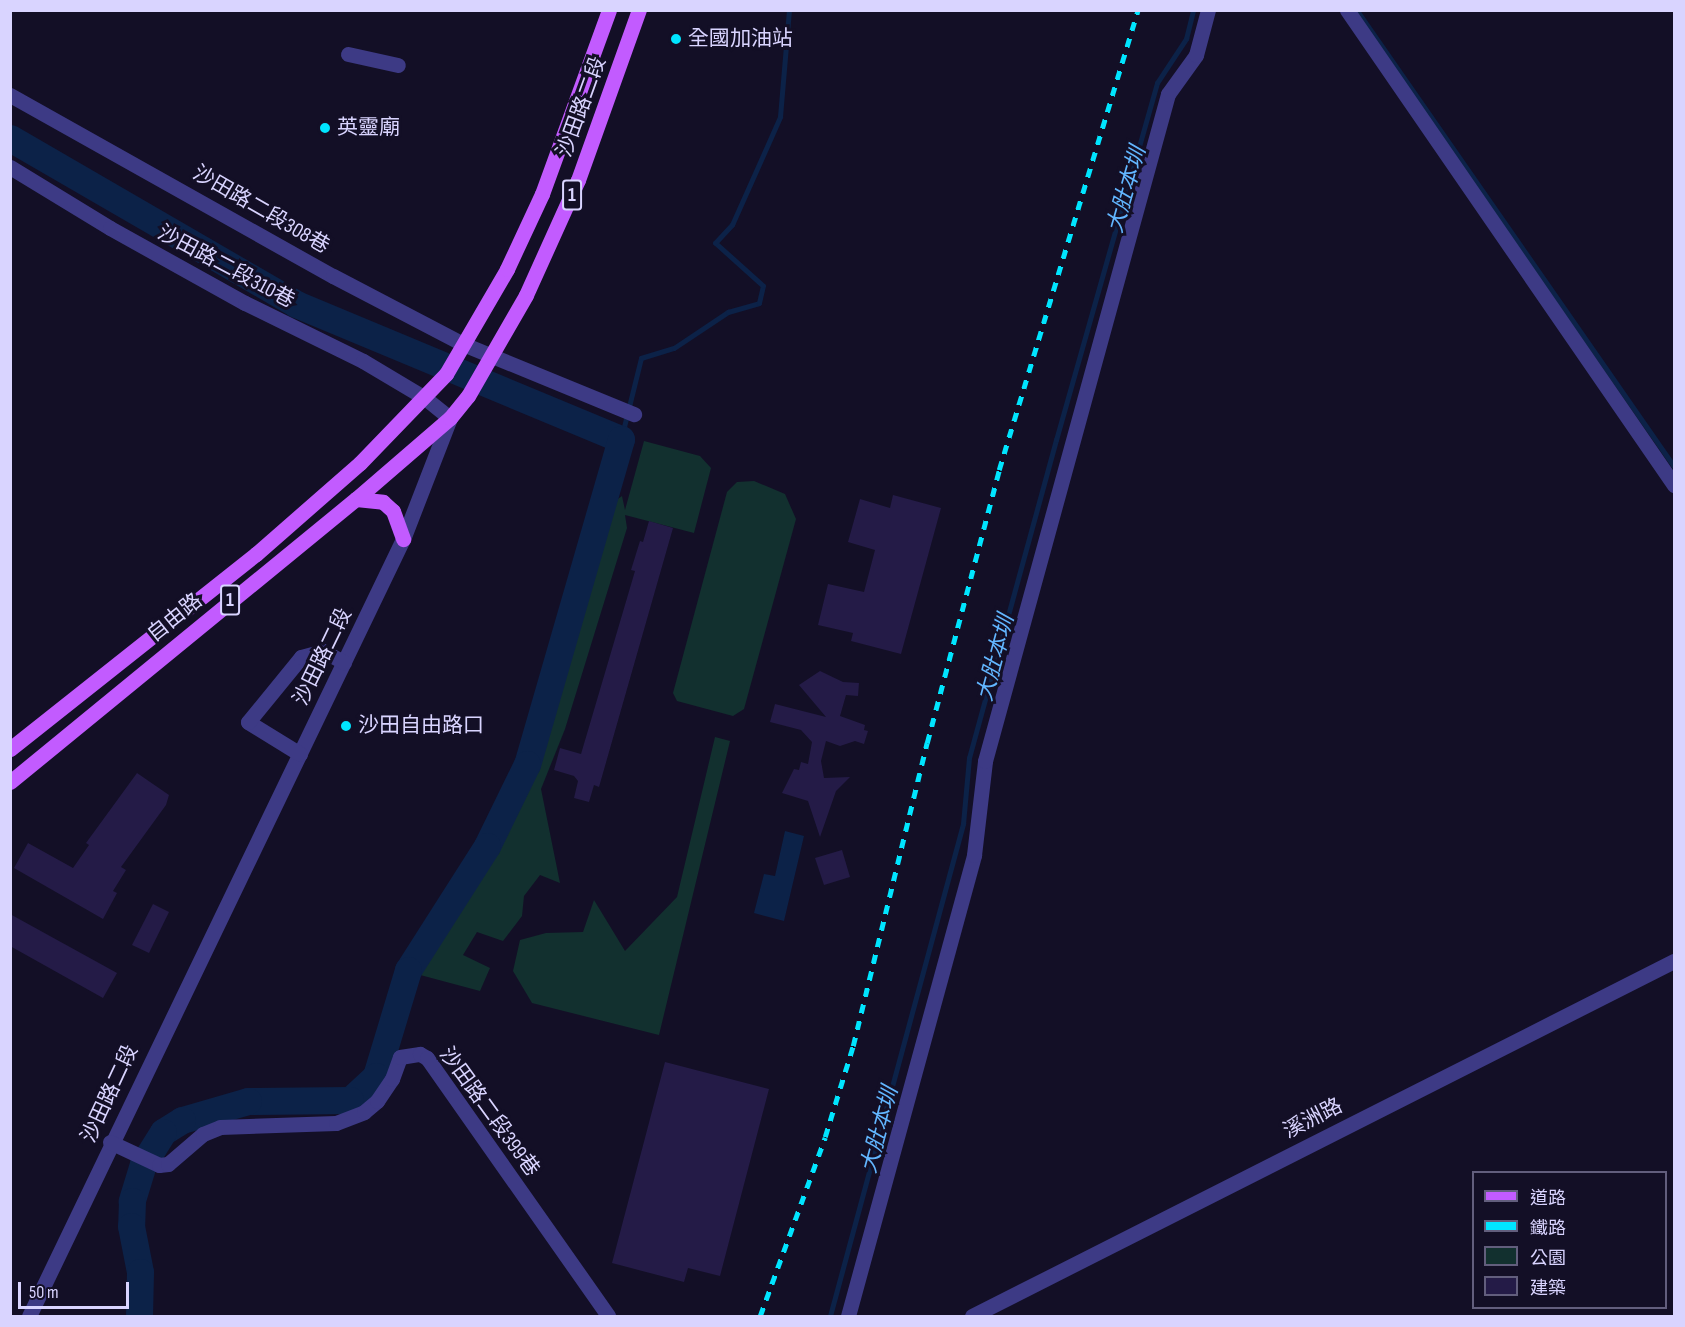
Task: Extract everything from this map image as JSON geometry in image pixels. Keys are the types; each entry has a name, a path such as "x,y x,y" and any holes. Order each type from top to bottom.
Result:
{"main road":[{"name":"沙田路二段","path":"425,398 446,374 507,269 542,194 609,10"},
{"name":"沙田路二段","path":"450,418 486,371 526,295 578,180 639,10"},
{"name":"自由路","path":"10,749 256,554 360,463 425,398"},
{"name":"自由路","path":"10,782 356,499 450,418"},
{"path":"356,499 383,502 393,512 403,539"}],"street":[{"path":"848,1317 974,855 985,761 1168,94 1196,55 1208,10"},
{"path":"1347,10 1674,484"},
{"path":"348,54 398,65"},
{"name":"沙田路二段308巷","path":"10,96 333,276 463,344 634,414"},
{"name":"沙田路二段310巷","path":"10,167 110,228 425,398 450,418"},
{"name":"沙田路二段","path":"29,1317 111,1142 403,539 450,418"},
{"path":"300,754 248,722 301,657 323,651 344,662"},
{"name":"溪洲路","path":"972,1317 1674,961"},
{"name":"沙田路二段399巷","path":"111,1142 159,1166 168,1164 203,1134 220,1127 336,1123 349,1119 377,1101 392,1080 400,1057 420,1054 428,1058 608,1317"}],"green space":[{"path":"644,441 700,456 711,468 694,533 625,515 627,528 565,729 541,789 560,883 540,875 524,896 522,916 503,941 477,932 463,955 490,968 480,991 409,972 477,870 516,795 596,515 622,496 625,510"},
{"path":"754,481 785,494 796,519 744,709 733,716 677,701 673,693 727,492 737,482"},
{"path":"715,737 730,741 659,1035 532,1003 513,971 520,940 546,933 583,932 594,900 625,951 677,897"}],"water":[{"path":"785,831 804,836 784,921 754,913 764,874 775,876"}],"building":[{"path":"893,495 941,508 901,654 851,641 853,633 818,625 828,584 864,592 875,550 848,542 860,499 890,508"},
{"path":"649,521 673,528 599,787 594,785 589,802 574,798 578,781 574,776 554,770 560,748 581,754 635,571 631,570"},
{"path":"820,671 843,682 859,683 858,696 846,695 840,716 865,725 864,730 868,731 864,744 855,741 840,746 826,741 821,761 824,778 850,777 836,791 820,837 808,801 782,793 794,769 799,770 801,762 808,764 812,742 801,730 770,722 775,704 826,717 799,685"},
{"path":"137,773 169,795 166,805 121,867 126,870 113,891 117,893 103,919 14,868 28,843 73,868 89,845 86,843"},
{"path":"842,850 850,877 824,885 815,858"},
{"path":"153,904 169,912 149,953 132,945"},
{"path":"10,914 117,973 103,998 10,946"},
{"path":"665,1062 769,1089 720,1276 688,1268 684,1282 612,1263"}],"waterway":[{"path":"621,439 641,358 674,348 728,312 759,303 763,286 715,243 732,225 780,117 789,10"},
{"name":"大肚本圳","path":"830,1316 963,824 969,758 1056,440 1157,83 1186,39 1193,10"},
{"path":"1357,10 1674,466"},
{"path":"10,138 296,304 621,439 527,764 487,846 408,970 376,1076 350,1100 248,1101 182,1120 163,1132 143,1164 132,1201 131,1226 140,1272 139,1316"}],"railway":[{"path":"760,1316 825,1137 853,1046 927,743 999,470 1138,10"}],"place":[{"name":"全國加油站","path":"676,39"},
{"name":"英靈廟","path":"325,128"},
{"name":"沙田自由路口","path":"346,726"}]}
